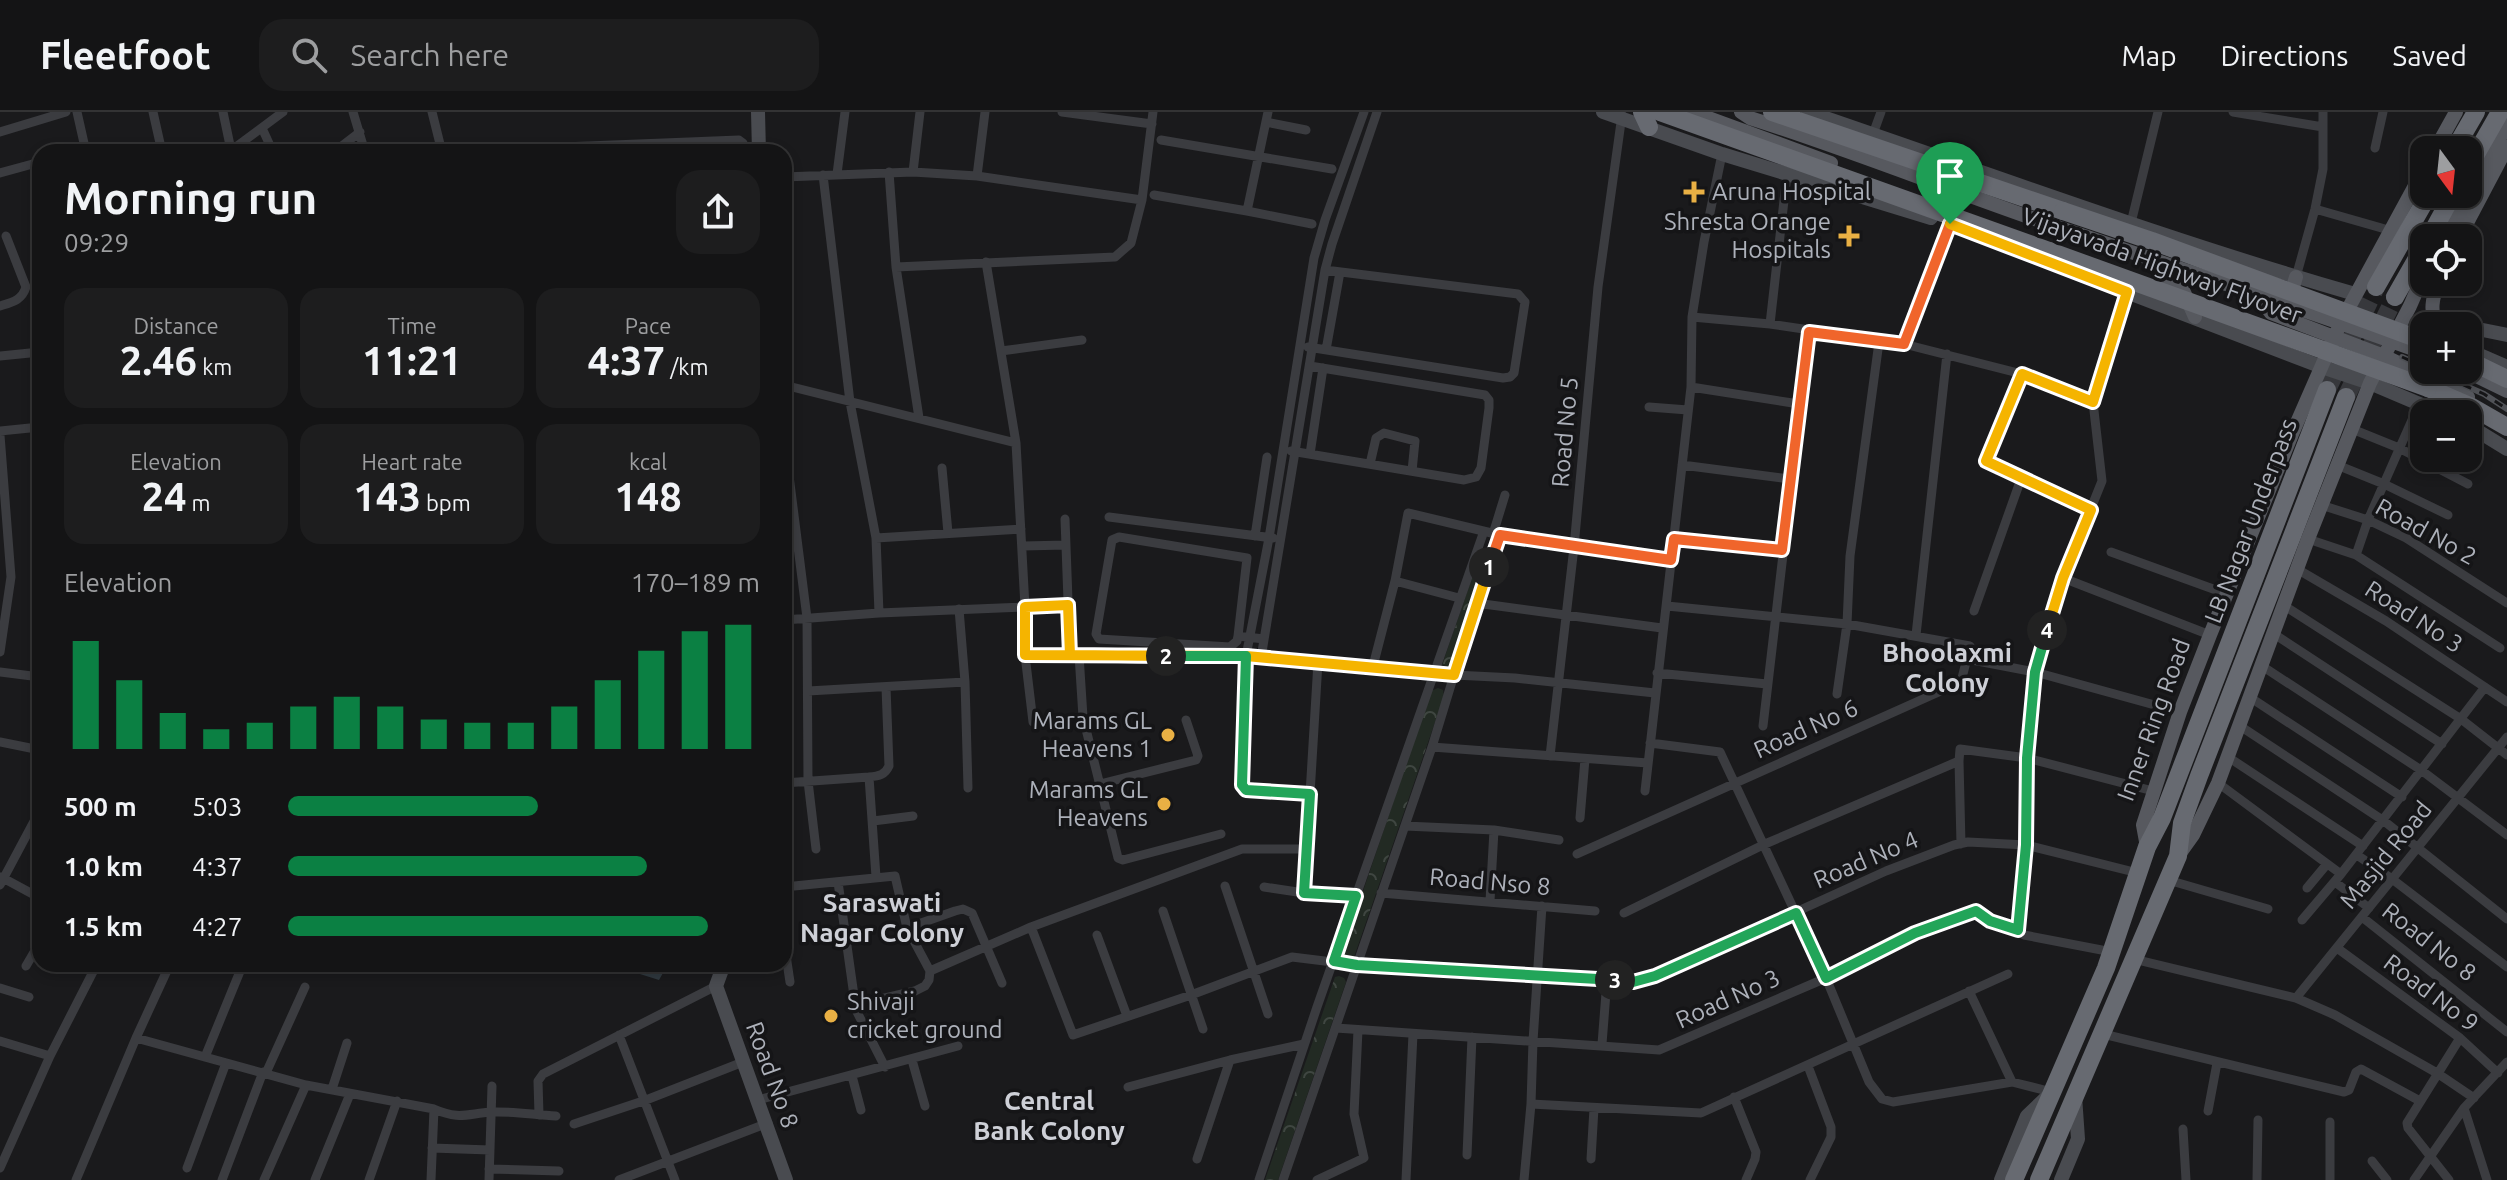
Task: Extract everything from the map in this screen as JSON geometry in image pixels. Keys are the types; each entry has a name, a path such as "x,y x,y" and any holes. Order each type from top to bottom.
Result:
{"highway":[{"name":"Vijayavada Highway Flyover","path":"1772,112 2196,257 2410,336"},
{"path":"2462,136 2476,112"},
{"path":"2482,144 2500,112"},
{"name":"Vijayavada Highway Flyover","path":"1650,117 2049,251 2428,388 2472,407 2507,427"},
{"path":"2376,287 2421,208"},
{"path":"2395,297 2410,271"},
{"name":"LB Nagar Underpass","path":"2147,847 2162,818 2327,390"},
{"name":"LB Nagar Underpass","path":"2178,856 2182,823 2199,776 2346,397"},
{"name":"Inner Ring Road","path":"2014,1180 2109,960 2147,847"},
{"path":"2039,1180 2178,856"},
{"path":"2109,960 2130,967"},
{"path":"2086,1014 2106,1028"}],"main road":[{"path":"1692,112 2183,290 2195,317"},
{"path":"1741,112 1750,118 2258,296 2335,337 2384,356 2507,418"},
{"path":"2442,136 2455,112"},
{"path":"2451,224 2507,125"},
{"path":"2466,224 2507,147"},
{"name":"Inner Ring Road","path":"2147,847 2143,825 2153,791 2210,635 2341,322 2410,196"},
{"path":"2196,274 2227,254"},
{"path":"2273,347 2296,277"},
{"path":"2178,856 2193,835 2218,783 2337,465 2370,383 2414,296"},
{"path":"2285,311 2341,322 2410,348"},
{"path":"2506,367 2498,381 2507,391"}],"street":[{"path":"0,132 66,112"},
{"path":"77,112 82,144"},
{"path":"153,112 160,144"},
{"path":"223,112 229,144"},
{"path":"240,144 283,112"},
{"path":"353,112 363,144"},
{"path":"432,112 440,144"},
{"path":"758,112 759,144"},
{"path":"837,174 845,112"},
{"path":"913,172 920,112"},
{"path":"977,176 985,112"},
{"path":"1062,112 1152,124"},
{"path":"896,267 1115,257 1131,243 1142,200 1153,112"},
{"path":"1310,794 1246,790 1242,785 1246,656 1318,245 1364,112"},
{"path":"1261,658 1325,270 1377,112"},
{"path":"1603,112 1650,117 1722,154 1950,224 2410,400"},
{"path":"1808,112 2131,223 2355,294"},
{"path":"1873,134 1881,112"},
{"path":"2131,223 2158,112"},
{"path":"2233,112 2273,115 2323,127"},
{"path":"2296,277 2323,169 2323,112"},
{"path":"2375,148 2383,112"},
{"name":"Road No 5","path":"1550,756 1574,547 1598,287 1622,116"},
{"path":"1247,211 1267,117 1306,130"},
{"path":"262,128 269,144"},
{"path":"344,144 360,132"},
{"path":"713,144 739,140 743,144"},
{"path":"1161,140 1332,169"},
{"path":"1645,791 1691,387 1692,317 1722,154"},
{"path":"0,173 32,164"},
{"path":"889,172 896,267 919,418"},
{"path":"792,177 889,172 977,176 1142,200"},
{"path":"1770,324 1787,174"},
{"path":"823,175 850,402 876,538 879,613"},
{"path":"1154,195 1312,224"},
{"path":"2315,209 2392,231"},
{"path":"1904,344 1950,224"},
{"path":"0,306 23,296 26,287 6,236"},
{"path":"1318,245 1331,248"},
{"path":"986,262 1016,443 1023,546 1025,655 1033,722"},
{"path":"1300,346 1503,378 1514,373 1525,302 1518,294 1325,270"},
{"path":"1326,350 1340,272"},
{"path":"2018,930 2035,672 2063,578 2102,481 2093,402 2127,292"},
{"path":"1692,317 1770,324 1904,344 2022,374 2093,402"},
{"path":"2482,330 2507,335"},
{"path":"1763,726 1809,332"},
{"path":"1001,351 1082,340"},
{"path":"1837,694 1847,624 1850,556 1879,342"},
{"path":"0,356 32,353"},
{"path":"1916,635 1947,354"},
{"path":"2482,356 2506,367"},
{"path":"1283,450 1464,480 1476,477 1481,468 1489,400 1485,395 1310,366"},
{"path":"1310,454 1323,368"},
{"path":"2022,374 1986,461 2091,510"},
{"path":"792,387 1016,443"},
{"path":"1691,387 1799,404"},
{"path":"1649,407 1688,410"},
{"path":"2356,555 2410,424"},
{"path":"0,652 11,577 0,433 32,428"},
{"path":"2352,429 2399,448 2468,484"},
{"path":"1370,464 1376,438 1384,433 1415,441 1412,471"},
{"path":"2482,434 2507,449"},
{"path":"1255,536 1267,457"},
{"path":"1682,465 1790,479"},
{"path":"2337,465 2448,515"},
{"path":"942,468 948,533"},
{"path":"1974,611 2022,476"},
{"path":"1283,1180 1432,747 1505,495"},
{"path":"792,499 807,618 808,781 816,849"},
{"name":"Road No 2","path":"2321,505 2368,520 2406,538 2507,603"},
{"path":"1373,666 1395,581 1408,513 1492,533 1671,560"},
{"path":"1109,517 1280,539"},
{"path":"1065,519 1068,605 1083,717 1120,859 1221,834"},
{"path":"876,538 1021,529"},
{"path":"1259,1180 1459,598 1492,533"},
{"path":"1119,537 1247,558 1238,636 1230,647 1099,639 1096,634 1112,540 1119,537"},
{"path":"1674,539 1782,550"},
{"path":"2308,539 2356,555 2500,648"},
{"path":"1023,546 1066,545"},
{"path":"2111,552 2227,594"},
{"name":"Road No 3","path":"2297,569 2386,621 2507,702"},
{"path":"2063,578 2210,635"},
{"path":"1395,581 1459,598"},
{"path":"1476,603 1662,628"},
{"path":"792,619 1068,605"},
{"path":"2283,605 2461,719 2507,755"},
{"path":"1667,606 1847,624 1970,646 1967,659 2035,672 2180,712"},
{"path":"959,609 968,788"},
{"path":"1240,621 1252,623"},
{"path":"2274,634 2442,744"},
{"path":"1238,636 1264,639"},
{"path":"1025,655 1246,656 1655,693"},
{"name":"Road No 6","path":"1577,854 1961,682 1967,659"},
{"path":"1304,893 1318,662"},
{"path":"2262,666 2421,770 2507,835"},
{"path":"0,672 32,676"},
{"path":"1657,673 1767,684"},
{"path":"808,691 965,682"},
{"path":"792,782 880,776 887,772 886,687"},
{"path":"2302,920 2384,821 2485,687"},
{"path":"2251,698 2402,797"},
{"path":"1100,784 1196,760 1198,756 1186,720"},
{"path":"2240,726 2384,821 2507,919"},
{"name":"Masjid Road","path":"2296,998 2507,737"},
{"path":"0,742 32,748"},
{"path":"1650,743 1720,752 1765,844 1875,1092 1882,1099 1893,1102 2012,1082 2052,1092"},
{"path":"1432,747 1648,763"},
{"path":"1961,844 1960,749 2027,758 2153,791"},
{"path":"2228,757 2363,846"},
{"path":"1580,818 1585,759"},
{"path":"1624,913 1765,844 1959,761"},
{"path":"869,777 876,877"},
{"path":"2218,783 2327,864 2369,908"},
{"path":"873,821 913,816"},
{"path":"32,824 1,880 32,894"},
{"path":"1405,826 1494,830 1559,840"},
{"path":"1490,901 1494,830"},
{"name":"Road No 4","path":"1031,927 1073,1035 1292,957 1357,965 1633,982 1655,976 1886,871 1961,844 2026,845 2138,873"},
{"path":"930,971 1031,927 1242,849 1307,849"},
{"path":"2357,855 2507,967"},
{"path":"2307,888 2327,864"},
{"path":"792,886 895,876 907,928 930,971 929,980 915,991 855,1005"},
{"path":"2168,880 2268,909"},
{"path":"838,882 855,1005 885,1067"},
{"path":"1225,886 1268,1014"},
{"path":"1264,887 1356,896"},
{"name":"Road Nso 8","path":"1381,893 1595,911"},
{"path":"1524,1180 1542,906"},
{"path":"907,928 963,909 972,913 1002,983"},
{"path":"1163,911 1203,1029"},
{"name":"Road No 3","path":"1336,1028 1602,1044 1651,1050 1667,1048 1826,978 1915,933 1976,911 1990,921 2024,935 2109,960"},
{"name":"Road No 8","path":"2362,917 2507,1032"},
{"path":"1097,935 1127,1016"},
{"name":"Road No 9","path":"2337,948 2460,1038 2498,1073"},
{"path":"26,966 32,956"},
{"path":"2130,967 2296,998 2335,1015 2437,1073 2474,1098"},
{"path":"0,1168 50,1056 93,972"},
{"path":"76,1180 164,972"},
{"path":"205,1057 240,972"},
{"path":"539,1115 540,1077 716,986 721,972"},
{"path":"788,972 790,982"},
{"path":"1531,1104 1701,1113 2008,974"},
{"path":"1602,1044 1607,980"},
{"name":"Road No 8","path":"716,986 768,1123 786,1180"},
{"path":"222,1180 264,1073 305,987"},
{"path":"0,988 29,997"},
{"path":"1969,991 2012,1082"},
{"path":"2106,1028 2217,1063 2344,1092 2349,1090 2356,1072 2361,1069 2420,1101"},
{"path":"1317,1180 1364,1158 1354,1114 1358,1030"},
{"path":"1406,1180 1413,1034"},
{"path":"619,1035 675,1180"},
{"path":"1467,1155 1472,1037"},
{"path":"136,1038 306,1085 397,1101 449,1115 471,1116 491,1112 556,1116"},
{"path":"2449,1180 2407,1126 2460,1038"},
{"path":"0,1041 50,1056"},
{"path":"332,1089 347,1043"},
{"path":"1128,1087 1304,1044"},
{"path":"758,1100 958,1046"},
{"path":"912,1060 925,1106"},
{"path":"1197,1159 1230,1060"},
{"path":"574,1124 743,1062"},
{"path":"2414,1180 2464,1108 2507,1062"},
{"path":"187,1168 226,1063"},
{"path":"2208,1111 2217,1063"},
{"path":"1808,1066 1831,1127 1831,1137 1810,1180"},
{"path":"852,1076 861,1110"},
{"path":"264,1180 306,1085"},
{"path":"492,1086 489,1175 559,1171"},
{"path":"2001,1180 2027,1116 2052,1092"},
{"path":"315,1180 350,1094"},
{"path":"2061,1180 2078,1139 2075,1095"},
{"path":"1734,1097 1756,1152 1746,1180"},
{"path":"369,1180 397,1101"},
{"path":"1591,1159 1594,1108"},
{"path":"2464,1108 2487,1180"},
{"path":"431,1180 434,1109"},
{"path":"2257,1180 2258,1120"},
{"path":"2330,1122 2330,1180"},
{"path":"619,1180 768,1123"},
{"path":"2183,1129 2186,1180"},
{"path":"432,1148 490,1150"},
{"path":"2372,1161 2387,1180"}],"green space":[{"path":"1481,552 1489,554 1451,668 1442,665"},
{"path":"1438,688 1443,690 1444,696 1353,960 1341,956 1431,691"},
{"path":"1339,976 1346,982 1278,1180 1265,1180 1335,977"}],"shaded area":[{"path":"634,972 664,972 659,980"}],"tunnel":[{"path":"2327,390 2376,287"},
{"path":"2346,397 2395,297"}],"railway":[{"path":"2402,357 2410,361"},
{"path":"2462,384 2507,409"}],"place":[{"name":"Aruna Hospital","path":"1694,192"},
{"name":"Shresta Orange Hospitals","path":"1849,236"},
{"name":"Marams GL Heavens 1","path":"1168,735"},
{"name":"Marams GL Heavens","path":"1164,804"},
{"name":"Shivaji cricket ground","path":"831,1016"}],"district":[{"name":"Bhoolaxmi Colony","path":"1947,668"},
{"name":"Saraswati Nagar Colony","path":"882,918"},
{"name":"Central Bank Colony","path":"1049,1116"}],"route":[{"path":"1950,224 1904,344 1809,332 1782,550 1674,539 1671,560 1500,535 1454,675 1246,656 1025,655 1025,607 1068,605 1070,655 1246,656 1242,785 1246,790 1310,794 1304,893 1356,896 1334,961 1633,982 1655,976 1796,913 1826,978 1915,933 1976,911 1990,921 2018,930 2035,672 2063,578 2091,510 1986,461 2022,374 2093,402 2127,292 1950,224"}]}
